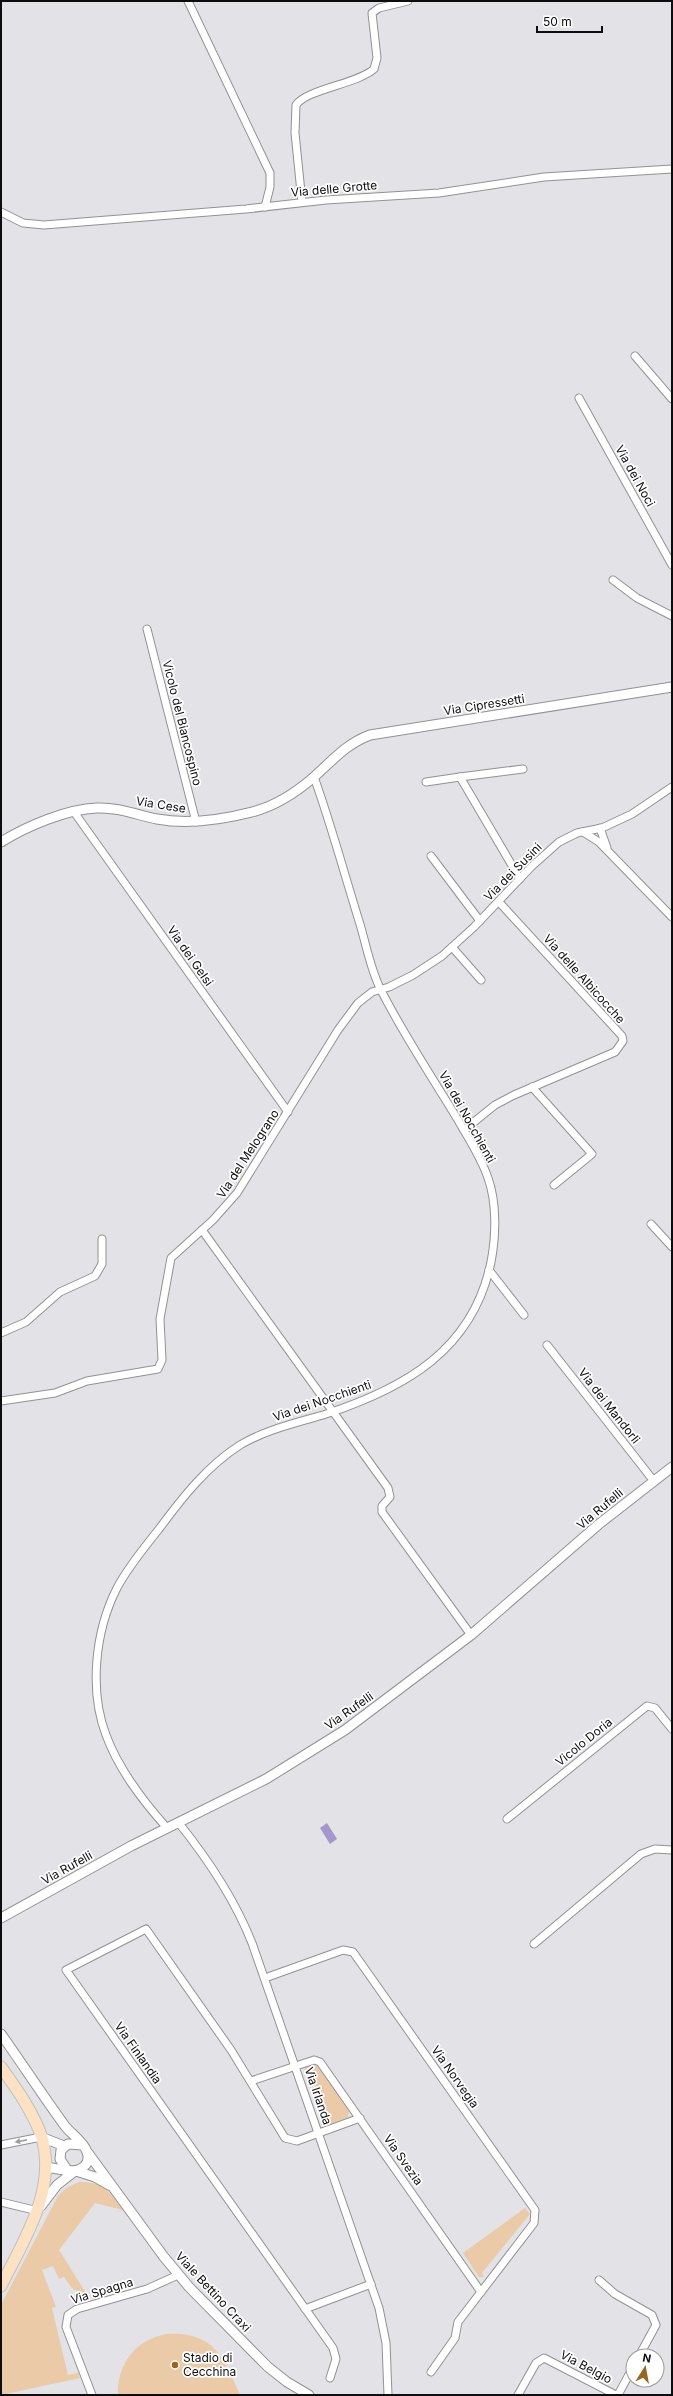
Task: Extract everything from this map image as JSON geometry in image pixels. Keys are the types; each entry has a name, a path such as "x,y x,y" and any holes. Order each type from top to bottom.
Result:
{"main road":[{"path":"1,2067 23,2101 42,2136 46,2164 38,2211 4,2272 1,2286"}],"street":[{"path":"188,1 270,173 270,187 265,207"},
{"path":"302,202 295,133 296,105 306,97 334,87 374,69 377,58 371,22 372,13 379,8 408,1"},
{"name":"Via delle Grotte","path":"1,212 23,224 39,226 265,207 302,202 429,194 544,177 672,169"},
{"path":"635,356 672,399"},
{"name":"Via dei Noci","path":"579,398 672,564"},
{"path":"613,580 637,598 672,616"},
{"name":"Vicolo del Biancospino","path":"147,629 196,822"},
{"name":"Via Cipressetti","path":"314,777 350,744 375,734 672,687"},
{"path":"426,782 523,769"},
{"name":"Via Cese","path":"1,842 30,826 74,812 94,808 108,808 163,820 196,822 240,815 265,808 289,795 314,777"},
{"name":"Via dei Nocchienti","path":"167,1828 131,1782 116,1757 104,1729 98,1695 97,1660 101,1633 110,1604 127,1572 193,1486 218,1462 237,1448 258,1436 334,1411 400,1383 438,1357 467,1320 479,1298 489,1270 494,1232 492,1193 485,1170 464,1130 381,990 314,777"},
{"path":"460,777 520,879"},
{"name":"Via dei Susini","path":"381,990 418,972 452,947 480,921 555,845 569,836 600,828 638,810 672,787"},
{"name":"Via dei Gelsi","path":"74,812 288,1112"},
{"path":"600,828 603,840 613,858"},
{"path":"583,832 595,839 672,917"},
{"path":"431,856 480,921"},
{"name":"Via delle Albicocche","path":"464,1130 495,1105 532,1087 615,1052 620,1047 623,1038 499,902"},
{"path":"452,947 480,980"},
{"name":"Via del Melograno","path":"1,1401 55,1393 88,1381 158,1369 162,1360 160,1319 170,1260 180,1248 202,1230 237,1193 356,1005 369,994 381,990"},
{"path":"532,1087 592,1154 554,1185"},
{"path":"651,1224 672,1247"},
{"path":"202,1230 334,1411 389,1490 390,1497 381,1508 383,1514 471,1635"},
{"path":"1,1333 26,1322 60,1292 95,1276 102,1264 102,1239"},
{"path":"489,1270 524,1315"},
{"name":"Via dei Mandorli","path":"547,1344 653,1480"},
{"name":"Via Rufelli","path":"1,1918 178,1822 266,1778 316,1749 354,1724 471,1635 653,1480 672,1467"},
{"name":"Vicolo Doria","path":"507,1819 647,1706 655,1708 672,1729"},
{"name":"Via Irlanda","path":"178,1822 205,1859 239,1914 265,1978 384,2323 389,2373 388,2395"},
{"path":"534,1944 641,1854 655,1849 672,1850"},
{"name":"Via Finlandia","path":"330,2378 336,2363 336,2354 66,1970 146,1929 218,2031 251,2081 286,2139 297,2141 360,2118"},
{"name":"Via Norvegia","path":"265,1978 342,1950 353,1952 533,2207 536,2216 532,2225 458,2322 454,2338 431,2372"},
{"path":"1,2034 66,2126 88,2153 84,2166 74,2171 57,2185 38,2211 1,2202"},
{"name":"Via Svezia","path":"296,2066 314,2060 320,2062 481,2292"},
{"path":"251,2081 296,2066"},
{"path":"66,2126 64,2146 60,2155 61,2164 74,2171"},
{"path":"1,2145 42,2136 64,2146 73,2142 82,2145"},
{"name":"Viale Bettino Craxi","path":"88,2153 178,2275 268,2367 287,2382 309,2395"},
{"path":"46,2164 60,2155"},
{"path":"46,2164 99,2179 116,2191"},
{"name":"Via Spagna","path":"92,2395 67,2329 68,2314 77,2309 152,2288 178,2275"},
{"path":"599,2280 615,2294 652,2315 656,2319 656,2325 643,2348"},
{"path":"305,2309 371,2284"},
{"name":"Via Belgio","path":"518,2395 536,2363 544,2358 617,2395"},
{"path":"617,2395 625,2381"}],"shaded area":[{"path":"327,1823 337,1839 330,1844 320,1828"},
{"path":"313,2064 322,2069 349,2110 348,2117 326,2126 323,2118 327,2116 311,2074 306,2072 304,2067"},
{"path":"79,2182 88,2182 105,2188 123,2210 95,2203 59,2250 89,2298 75,2301 74,2298 84,2294 72,2288 64,2277 59,2279 53,2266 42,2270 56,2307 52,2308 68,2375 78,2373 80,2378 1,2395 1,2305 58,2196 66,2188"},
{"path":"525,2208 530,2214 482,2273 484,2277 479,2277 463,2253"},
{"name":"Stadio di Cecchina","path":"167,2334 183,2334 196,2337 207,2342 222,2359 240,2395 118,2395 121,2373 130,2355 146,2341"}],"place":[{"name":"Stadio di Cecchina","path":"175,2365"}]}
